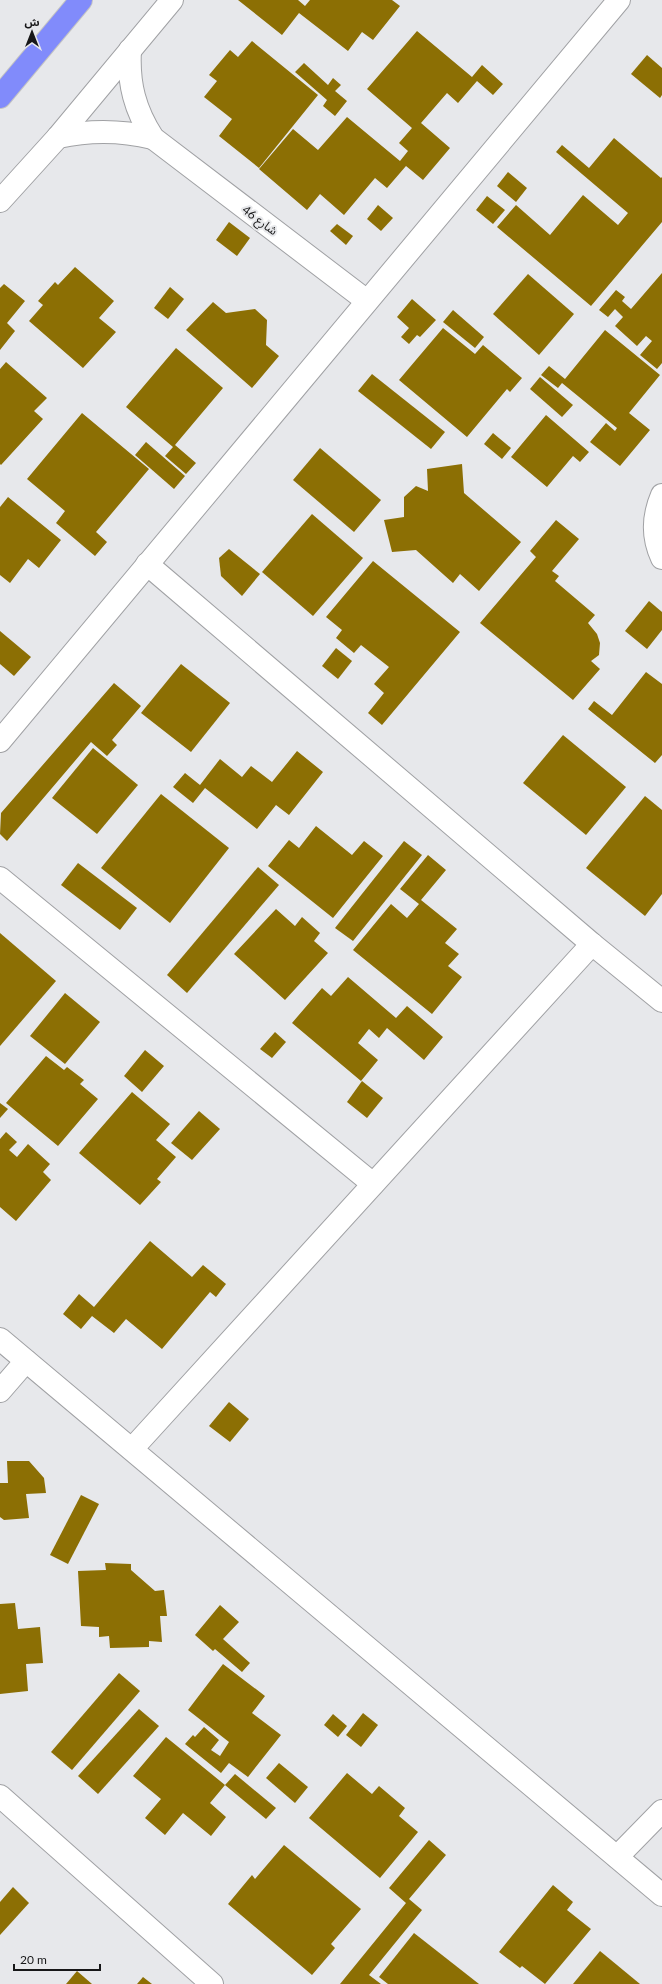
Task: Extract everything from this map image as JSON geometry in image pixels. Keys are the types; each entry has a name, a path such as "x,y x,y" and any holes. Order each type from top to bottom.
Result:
{"highway":[{"path":"0,97 81,0"}],"street":[{"path":"0,201 58,137 172,0"},
{"path":"0,741 619,0"},
{"name":"شارع 46","path":"130,50 130,87 143,122 153,138 367,301"},
{"name":"شارع 46","path":"58,137 82,132 115,131 153,138"},
{"path":"662,496 657,508 654,528 658,548 662,558"},
{"path":"147,564 592,944 662,1001"},
{"path":"0,878 373,1184"},
{"path":"132,1449 592,944"},
{"path":"0,1339 662,1895"},
{"path":"0,1391 26,1361"},
{"path":"0,1796 212,1984"},
{"path":"617,1857 662,1811"}],"building":[{"path":"238,0 298,0 305,6 310,0 392,0 400,6 373,40 362,32 348,51 299,13 282,35"},
{"path":"417,31 472,77 482,65 503,84 493,95 477,81 458,103 447,93 421,123 450,148 423,180 406,166 387,188 375,178 344,215 320,194 307,210 259,169 293,129 318,150 347,117 400,161 408,151 399,143 412,128 367,89"},
{"path":"252,41 318,95 259,168 219,136 232,119 204,97 217,81 209,75 230,50 238,57"},
{"path":"647,55 662,68 662,95 660,98 631,74"},
{"path":"304,63 328,85 333,78 341,85 335,91 347,101 335,116 323,106 327,100 295,72"},
{"path":"614,138 661,178 662,177 662,222 591,306 497,227 516,205 550,235 583,195 618,225 628,213 556,152 562,145 589,168"},
{"path":"508,172 527,188 516,202 497,186"},
{"path":"487,196 505,210 493,224 476,210"},
{"path":"378,205 393,218 381,231 367,219"},
{"path":"229,222 250,238 237,256 216,240"},
{"path":"337,224 353,236 346,245 330,231"},
{"path":"75,267 114,301 99,318 116,332 83,368 29,321 43,305 38,301 55,282 58,285"},
{"path":"662,273 662,363 657,369 640,355 652,341 646,336 637,346 615,326 623,317 615,309 608,317 599,310 616,290 625,297 622,301 631,309"},
{"path":"528,274 574,314 539,355 493,314"},
{"path":"4,284 25,301 7,323 15,331 0,350 0,288"},
{"path":"170,287 184,299 168,319 154,308"},
{"path":"412,299 436,320 420,337 417,335 409,344 401,337 409,328 397,317"},
{"path":"213,302 226,313 255,309 267,320 266,345 279,356 252,388 186,330"},
{"path":"453,310 484,337 475,348 443,322"},
{"path":"443,328 475,354 483,345 522,378 510,392 507,389 467,437 399,380"},
{"path":"605,330 660,375 629,413 650,430 620,466 590,442 606,423 615,431 617,428 562,383 558,388 541,375 549,366 565,379"},
{"path":"176,348 223,388 175,445 196,463 186,474 165,456 173,447 126,407"},
{"path":"6,362 47,398 34,411 43,419 1,465 0,369"},
{"path":"372,374 445,432 431,449 358,391"},
{"path":"540,377 573,405 562,417 530,389"},
{"path":"82,413 149,469 96,532 107,542 95,556 56,523 65,511 27,479"},
{"path":"546,415 589,452 580,462 573,456 547,487 511,457"},
{"path":"493,433 511,448 502,459 484,444"},
{"path":"146,442 185,476 174,489 135,455"},
{"path":"320,448 381,500 354,532 293,480"},
{"path":"462,464 464,493 521,542 479,591 460,574 453,583 416,550 392,552 384,520 404,517 404,497 416,486 428,491 427,469"},
{"path":"8,497 61,540 39,568 28,559 10,583 0,575 0,507"},
{"path":"312,514 363,558 313,616 262,572"},
{"path":"556,520 579,539 552,571 559,576 555,581 595,615 588,623 597,634 600,643 599,655 591,661 600,669 573,700 480,623 536,557 530,551"},
{"path":"229,549 260,574 242,596 221,576 219,558"},
{"path":"373,561 460,632 382,725 368,713 384,693 374,684 389,667 361,645 354,653 336,638 342,630 326,617"},
{"path":"649,601 662,612 662,630 647,649 625,631"},
{"path":"0,631 31,657 14,676 0,664"},
{"path":"336,648 352,661 338,679 322,666"},
{"path":"181,664 230,703 191,752 141,713"},
{"path":"646,672 662,684 662,755 655,763 588,709 594,701 612,715"},
{"path":"114,683 141,706 112,740 117,745 107,756 91,742 7,841 0,834 1,813"},
{"path":"563,735 626,787 586,835 523,783"},
{"path":"93,748 138,785 97,834 52,798"},
{"path":"297,751 323,772 289,815 276,805 257,829 205,788 193,803 173,787 185,773 200,785 220,759 242,777 251,766 272,782"},
{"path":"161,794 229,848 170,923 101,868"},
{"path":"645,796 662,810 662,894 645,916 586,868"},
{"path":"316,826 352,855 364,841 383,856 333,918 268,866 289,840 299,848"},
{"path":"404,841 422,855 353,941 335,928"},
{"path":"428,855 446,870 421,900 457,929 445,943 459,954 448,966 462,977 432,1014 353,950 391,904 407,918 419,904 400,889"},
{"path":"78,863 137,908 120,930 61,885"},
{"path":"258,867 279,885 187,993 167,975"},
{"path":"276,909 295,926 302,917 320,933 314,941 328,953 285,1000 234,954"},
{"path":"0,933 56,981 0,1046"},
{"path":"348,977 396,1018 407,1006 443,1037 424,1060 387,1028 379,1038 369,1029 358,1043 378,1060 361,1081 292,1023 322,988 331,996"},
{"path":"65,993 100,1022 65,1064 30,1036"},
{"path":"275,1032 286,1042 272,1058 260,1049"},
{"path":"145,1050 164,1066 142,1092 124,1076"},
{"path":"46,1056 64,1070 67,1067 84,1080 80,1084 98,1099 58,1146 6,1103"},
{"path":"362,1081 383,1098 367,1118 347,1102"},
{"path":"132,1092 170,1124 156,1140 176,1157 157,1179 161,1182 140,1205 79,1153"},
{"path":"0,1103 8,1109 0,1118"},
{"path":"199,1111 220,1129 192,1160 171,1143"},
{"path":"6,1132 17,1142 9,1150 17,1157 28,1144 50,1164 43,1172 51,1180 16,1221 0,1207 0,1139"},
{"path":"150,1241 192,1277 203,1265 226,1284 216,1297 210,1292 162,1349 126,1319 114,1333 92,1316 81,1329 63,1314 79,1294 94,1307"},
{"path":"229,1402 249,1419 230,1442 209,1426"},
{"path":"7,1461 29,1461 44,1478 46,1493 26,1494 29,1518 4,1520 0,1517 0,1483 8,1483"},
{"path":"81,1495 99,1504 68,1564 50,1555"},
{"path":"105,1563 131,1564 131,1570 155,1591 164,1590 167,1616 160,1616 162,1642 149,1641 149,1647 110,1648 109,1636 99,1637 99,1627 81,1626 78,1571 106,1570"},
{"path":"15,1603 18,1629 40,1627 43,1663 26,1664 28,1691 0,1694 0,1604"},
{"path":"220,1605 239,1622 223,1639 250,1663 242,1672 215,1649 213,1651 195,1635"},
{"path":"223,1664 265,1696 252,1713 281,1735 248,1777 229,1763 221,1773 185,1744 193,1735 195,1737 204,1727 219,1740 211,1750 220,1756 229,1742 188,1710"},
{"path":"119,1673 140,1691 72,1770 51,1752"},
{"path":"139,1709 159,1726 98,1794 78,1776"},
{"path":"363,1713 378,1725 361,1747 346,1735"},
{"path":"333,1714 347,1726 338,1737 324,1725"},
{"path":"166,1737 225,1785 210,1803 226,1817 211,1836 183,1813 165,1835 145,1818 161,1799 133,1776"},
{"path":"279,1763 308,1787 295,1803 266,1778"},
{"path":"347,1773 372,1794 379,1786 405,1808 399,1816 418,1832 380,1878 309,1818"},
{"path":"235,1774 276,1808 266,1819 225,1785"},
{"path":"429,1840 446,1855 409,1899 422,1910 369,1975 381,1984 340,1984 406,1903 389,1888"},
{"path":"284,1845 361,1909 331,1944 335,1948 312,1975 228,1904 252,1875 255,1879"},
{"path":"553,1885 573,1902 567,1910 591,1929 545,1984 522,1966 520,1968 499,1952"},
{"path":"13,1887 29,1903 0,1935 0,1902"},
{"path":"414,1933 479,1984 388,1984 379,1977"},
{"path":"600,1951 640,1984 573,1984"},
{"path":"77,1971 92,1984 66,1984"},
{"path":"143,1977 152,1984 137,1984"}]}
